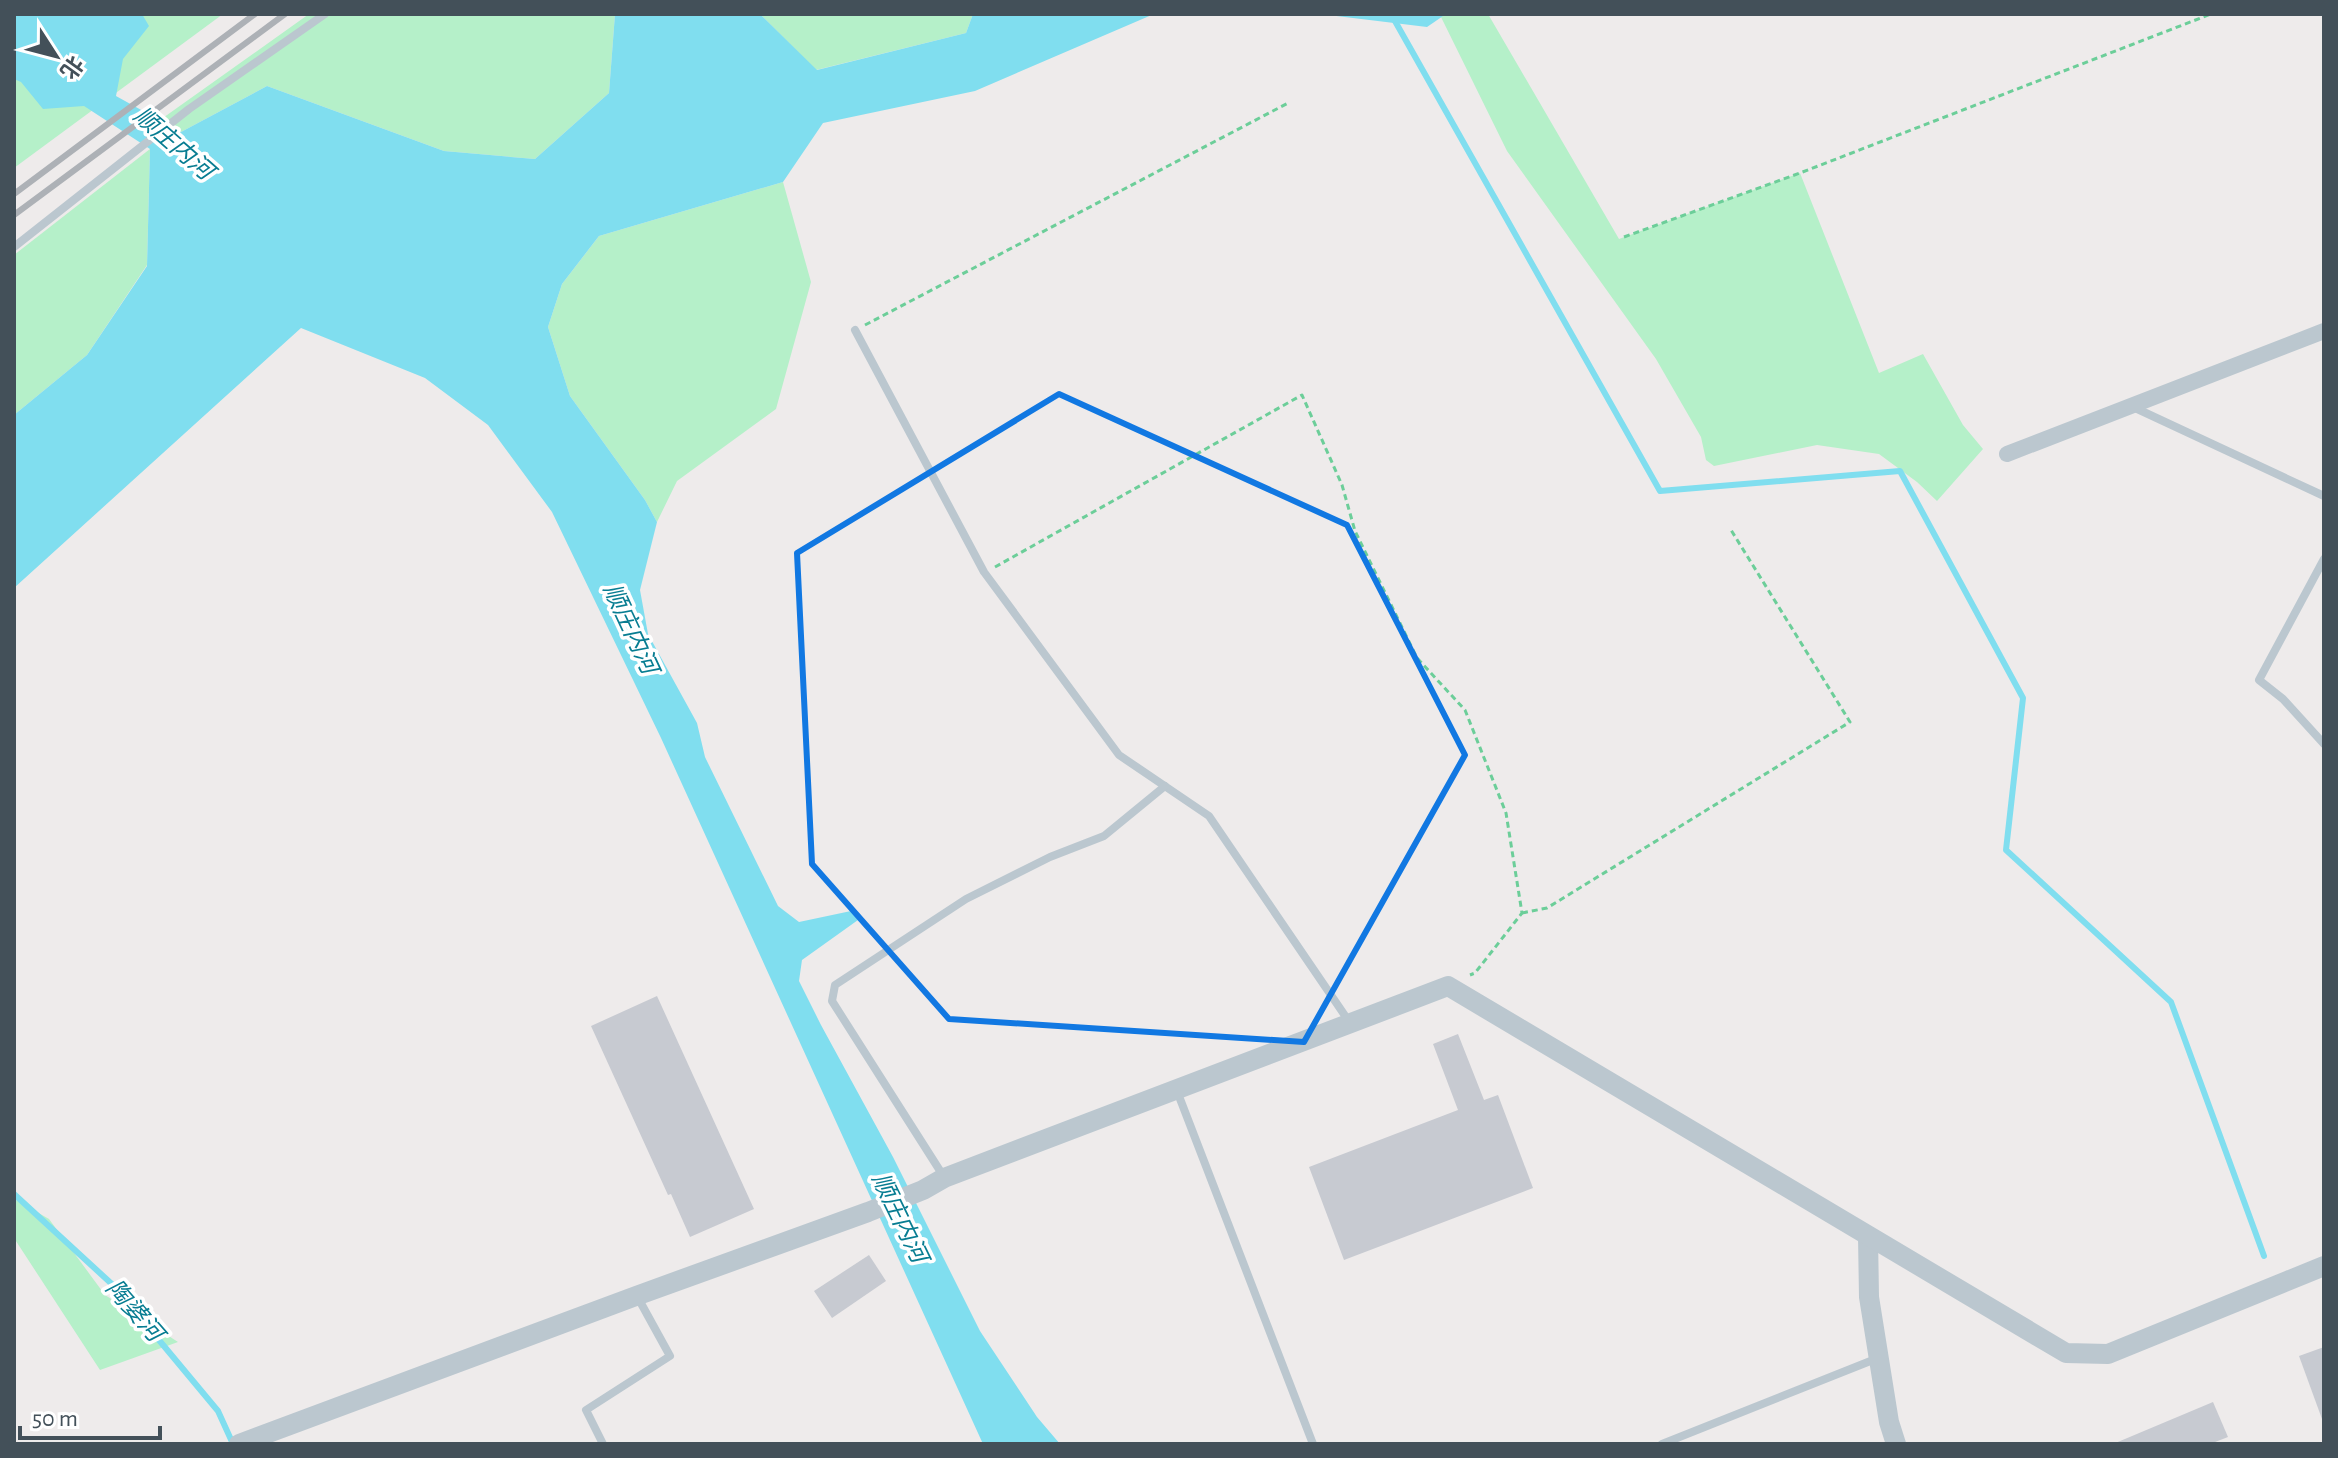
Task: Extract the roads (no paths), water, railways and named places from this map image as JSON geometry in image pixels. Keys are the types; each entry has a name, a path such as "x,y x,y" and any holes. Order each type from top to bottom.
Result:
{"street":[{"path":"2007,454 2324,331"},
{"path":"242,1443 868,1212 944,1178 1448,986 2066,1353 2108,1354 2324,1266"},
{"path":"1868,1236 1869,1297 1889,1422 1896,1444"}],"lane":[{"path":"14,247 189,109 325,14"},
{"path":"855,330 984,572 1119,755 1209,816 1351,1024"},
{"path":"2131,406 2324,496"},
{"path":"2324,559 2259,680 2283,699 2324,744"},
{"path":"944,1178 832,1001 835,985 966,899 1050,857 1104,836 1165,786"},
{"path":"1177,1090 1313,1444"},
{"path":"603,1444 586,1410 670,1356 636,1296"},
{"path":"1662,1444 1879,1358"}],"water":[{"name":"顺庄内河","path":"14,14 142,14 149,26 123,59 116,96 181,132 267,86 444,151 535,159 609,93 615,14 760,14 817,70 966,33 973,14 1154,14 975,91 823,123 783,182 599,236 562,284 548,327 570,396 645,500 657,522 640,590 648,634 697,723 705,757 778,906 799,922 851,911 858,920 802,960 799,981 893,1157 980,1331 1037,1417 1060,1444 983,1444 661,738 552,512 488,425 425,378 301,328 14,588 14,415 87,355 147,266 150,149 84,106 43,109 21,82 14,79"},
{"path":"1320,14 1446,14 1427,27"}],"waterway":[{"path":"1391,14 1660,491 1900,471 2023,698 2006,850 2171,1002 2264,1256"},
{"name":"陶婆河","path":"14,1194 114,1286 218,1411 233,1444"}],"railway":[{"path":"14,194 255,14"},
{"path":"14,215 285,14"}]}
